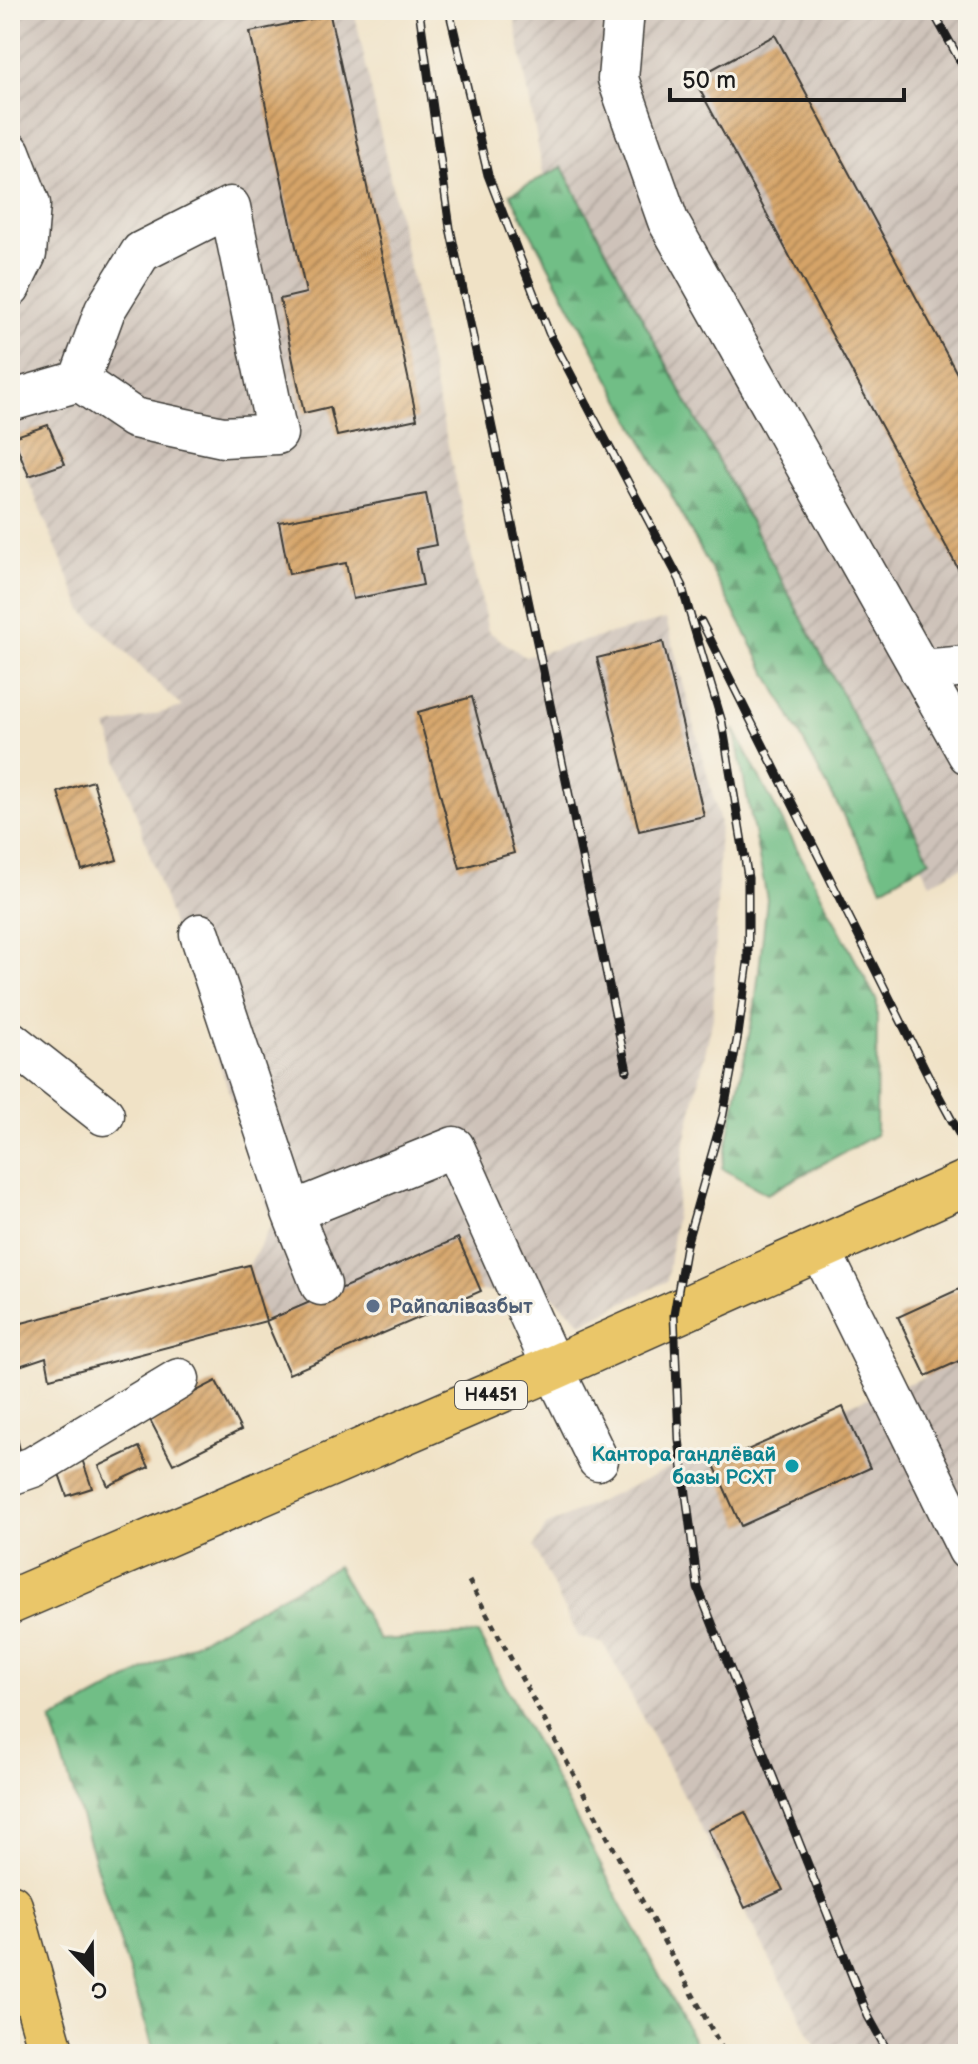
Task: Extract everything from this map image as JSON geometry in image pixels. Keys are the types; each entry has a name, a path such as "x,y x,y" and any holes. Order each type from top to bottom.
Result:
{"main road":[{"name":"Н4451","path":"10,1602 553,1368 968,1182"},
{"path":"10,1906 52,2054"}],"lane":[{"path":"624,10 618,79 668,221 968,754"},
{"path":"10,152 30,204 26,254 10,287"},
{"path":"230,207 277,434 223,437 134,418 79,381 105,310 141,252 230,207"},
{"path":"10,401 79,381"},
{"path":"920,670 968,666"},
{"path":"200,934 292,1212 321,1285"},
{"path":"10,1041 104,1115"},
{"path":"292,1212 454,1147 553,1368 598,1460"},
{"path":"820,1249 968,1550"},
{"path":"10,1475 33,1467 179,1379"}],"path":[{"path":"469,1581 725,2054"}],"shaded area":[{"path":"10,10 354,10 488,631 525,657 666,619 720,822 713,1018 685,1142 667,1281 582,1323 554,1297 481,1291 289,1374 266,1321 249,1265 273,1223 107,727 182,707 83,611 10,437"},
{"path":"513,10 968,10 968,864 930,883 547,195"},
{"path":"968,1285 968,2054 820,2054 604,1644 578,1637 534,1547 546,1526 707,1451 714,1465 843,1407 926,1377 898,1317"}],"green space":[{"path":"562,167 930,860 882,888 510,194"},
{"path":"734,729 877,1001 876,1135 767,1194 722,1168 755,1006 767,899"},
{"path":"337,1566 379,1640 478,1634 701,2054 155,2054 51,1721"}],"building":[{"path":"330,15 417,419 337,436 330,407 304,413 280,299 306,293 250,32"},
{"path":"775,35 968,394 968,587 694,79"},
{"path":"48,425 65,464 29,476 13,437"},
{"path":"426,494 436,545 416,549 423,585 353,599 346,563 289,574 279,522"},
{"path":"663,642 704,816 639,831 597,658"},
{"path":"472,697 514,853 460,868 418,712"},
{"path":"93,781 117,860 82,870 58,792"},
{"name":"Райпалівазбыт","path":"458,1238 481,1291 289,1374 266,1321"},
{"path":"249,1265 266,1321 50,1378 46,1357 10,1369 10,1326"},
{"path":"968,1285 968,1357 926,1376 898,1317"},
{"path":"216,1381 241,1430 173,1464 148,1416"},
{"name":"Кантора гандлёвай базы РСХТ","path":"843,1407 870,1468 741,1526 714,1465"},
{"path":"15,1429 23,1463 10,1467 10,1430"},
{"path":"139,1447 149,1467 108,1486 99,1466"},
{"path":"82,1459 92,1488 67,1496 57,1468"},
{"path":"745,1812 783,1890 745,1908 708,1830"}],"railway":[{"path":"419,10 450,228 627,1071"},
{"path":"449,10 488,175 549,333 683,586"},
{"path":"932,10 968,75"},
{"path":"679,577 722,722 748,878 748,962 738,1035 723,1115 686,1245 674,1315 679,1439 698,1588 868,2016 889,2054"},
{"path":"701,621 968,1150"}],"place":[{"name":"Райпалівазбыт","path":"373,1306"},
{"name":"Кантора гандлёвай базы РСХТ","path":"792,1466"}]}
